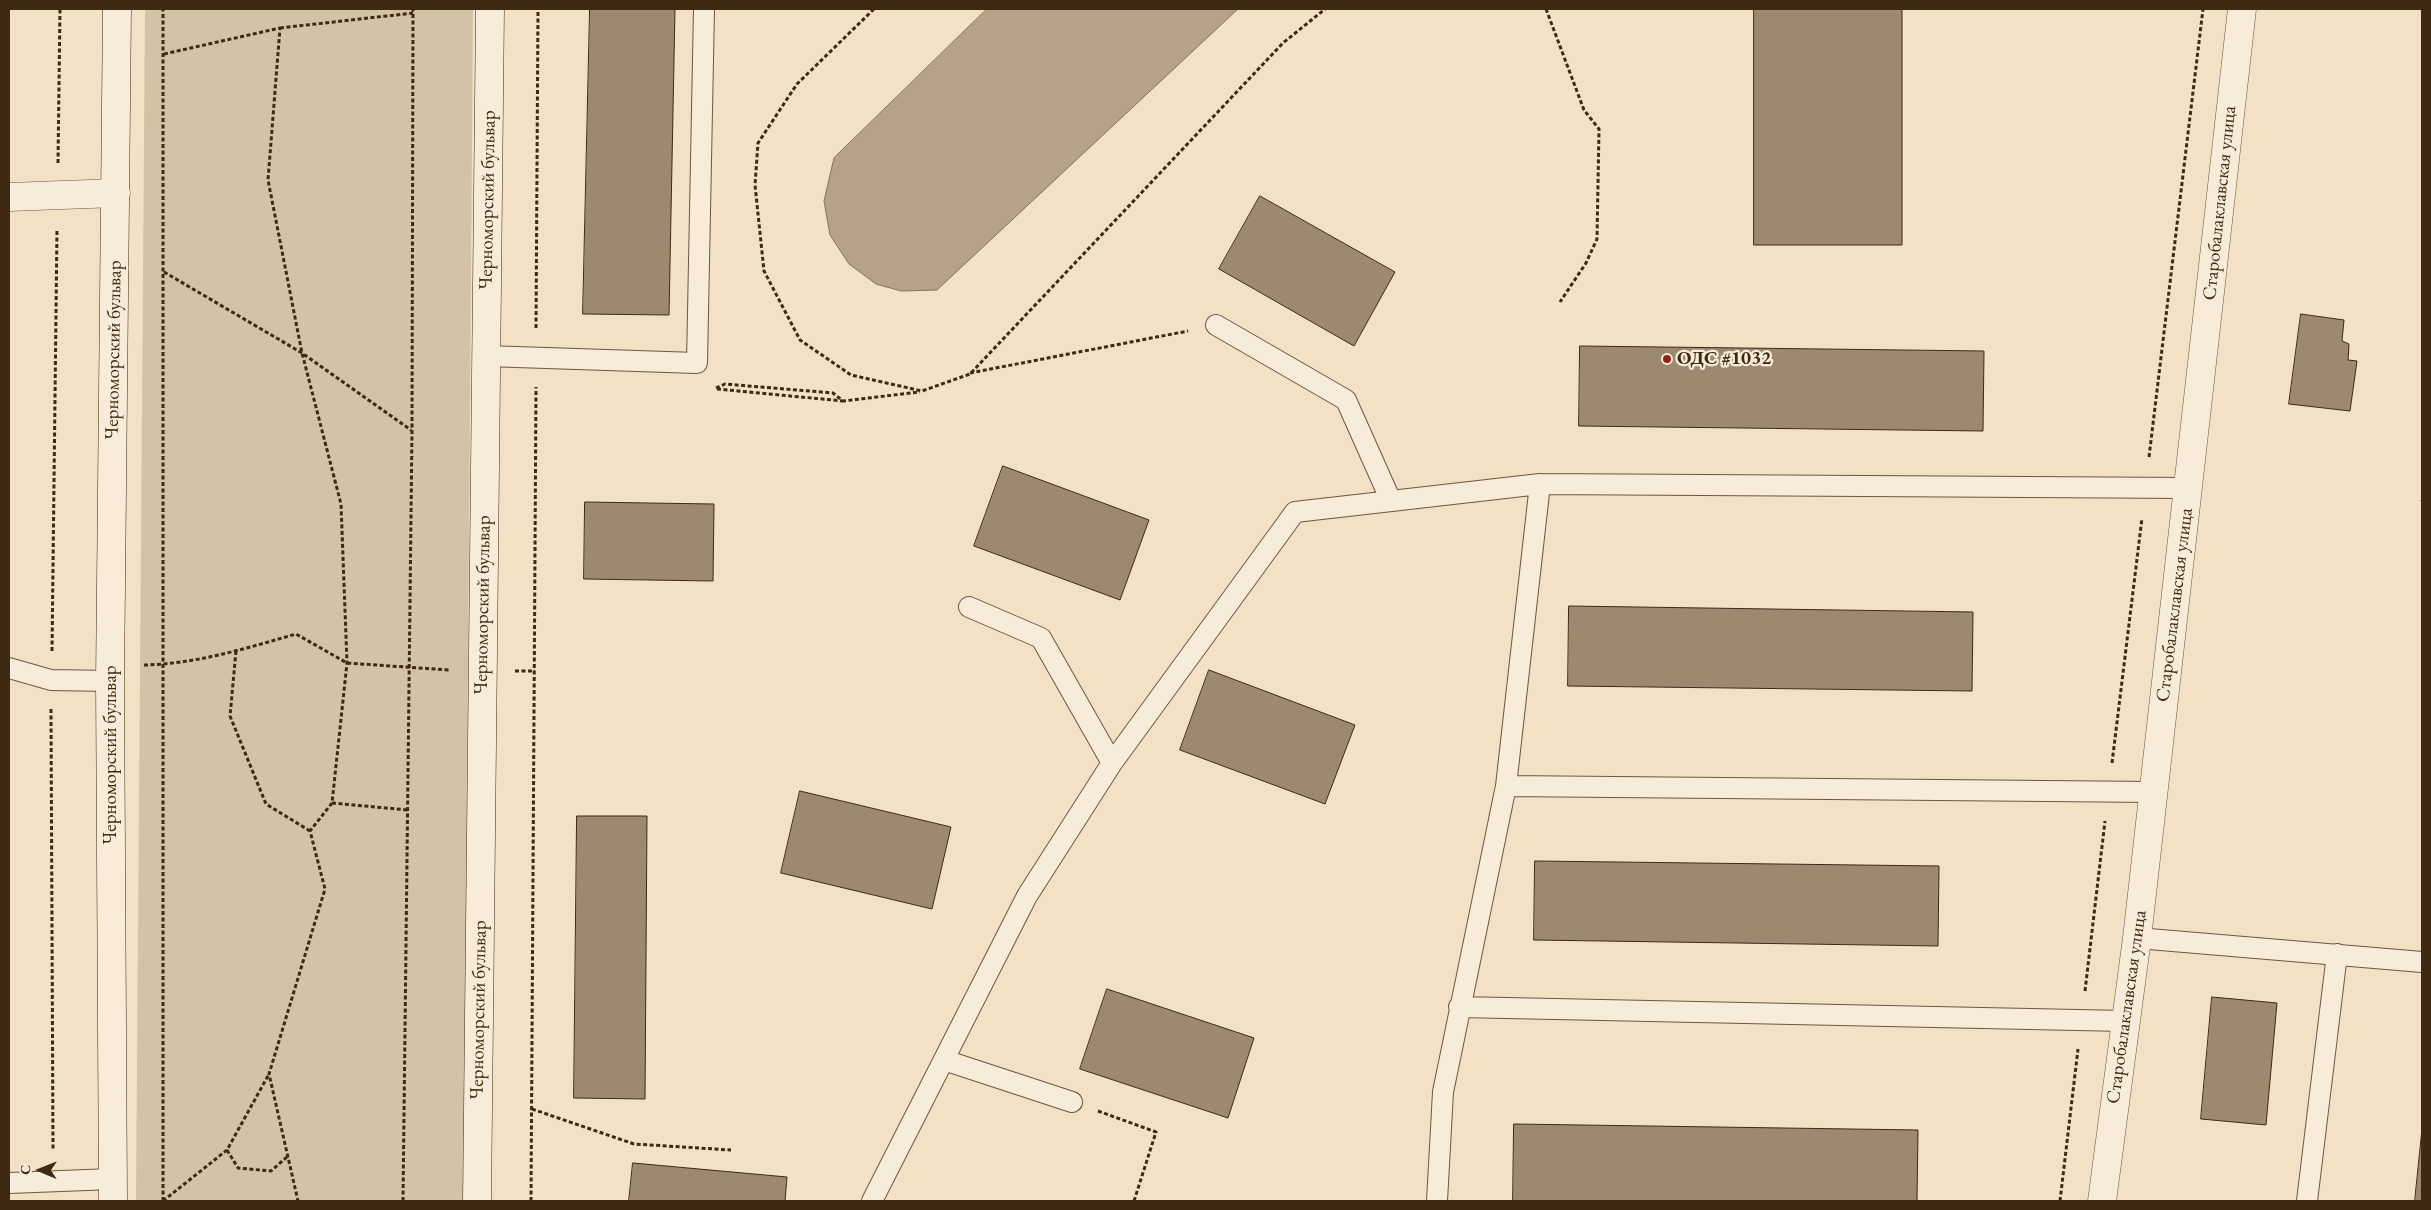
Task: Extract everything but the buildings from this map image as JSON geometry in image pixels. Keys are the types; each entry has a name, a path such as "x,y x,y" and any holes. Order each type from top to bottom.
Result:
{"street":[{"name":"Черноморский бульвар","path":"113,1190 110,673 117,9"},
{"name":"Черноморский бульвар","path":"476,1201 490,9"},
{"name":"Старобалаклавская улица","path":"2102,1201 2137,938 2242,9"},
{"path":"9,197 116,193"}],"lane":[{"path":"486,356 697,363 704,9"},
{"path":"1216,325 1346,400 1392,501"},
{"path":"1437,1201 1443,1092 1506,786 1540,484"},
{"path":"872,1201 1027,896 1112,763 1295,512 1540,484 2188,488"},
{"path":"969,607 1041,638 1112,763"},
{"path":"9,668 51,680 110,673"},
{"path":"1506,786 2154,792"},
{"path":"2137,938 2422,962"},
{"path":"2307,1201 2337,954"},
{"path":"1459,1007 2125,1021"},
{"path":"944,1060 1072,1102"},
{"path":"9,1183 54,1182 113,1190"}],"path":[{"path":"54,1182 51,680 60,9"},
{"path":"163,1201 164,9"},
{"path":"403,1201 412,430 412,9"},
{"path":"531,1201 538,9"},
{"path":"874,9 798,84 758,143 755,185 764,271 800,340 851,375 922,392"},
{"path":"970,374 1284,43 1325,9"},
{"path":"1546,9 1584,110 1599,129 1597,239 1586,263 1560,302"},
{"path":"2060,1201 2203,9"},
{"path":"164,54 280,28 412,14"},
{"path":"280,28 268,180 302,353 341,504 347,663 332,804 310,832"},
{"path":"164,272 302,353 412,430"},
{"path":"697,363 716,389 724,384 834,394 843,401 922,392 970,374 1216,325"},
{"path":"110,673 236,652 296,634 347,663 409,668"},
{"path":"163,1201 227,1150 269,1074 325,889 310,832 266,804 230,716 236,652"},
{"path":"332,804 408,810"},
{"path":"269,1074 298,1201"},
{"path":"1072,1102 1156,1132 1134,1201"},
{"path":"532,1109 634,1144 731,1150"},
{"path":"227,1150 238,1168 271,1171 288,1156"}],"shaded area":[{"path":"145,9 473,9 464,1201 136,1201"},
{"path":"987,9 1238,9 937,290 901,291 876,284 849,264 830,235 824,201 834,158"}],"place":[{"name":"ОДС #1032","path":"1667,359"}]}
